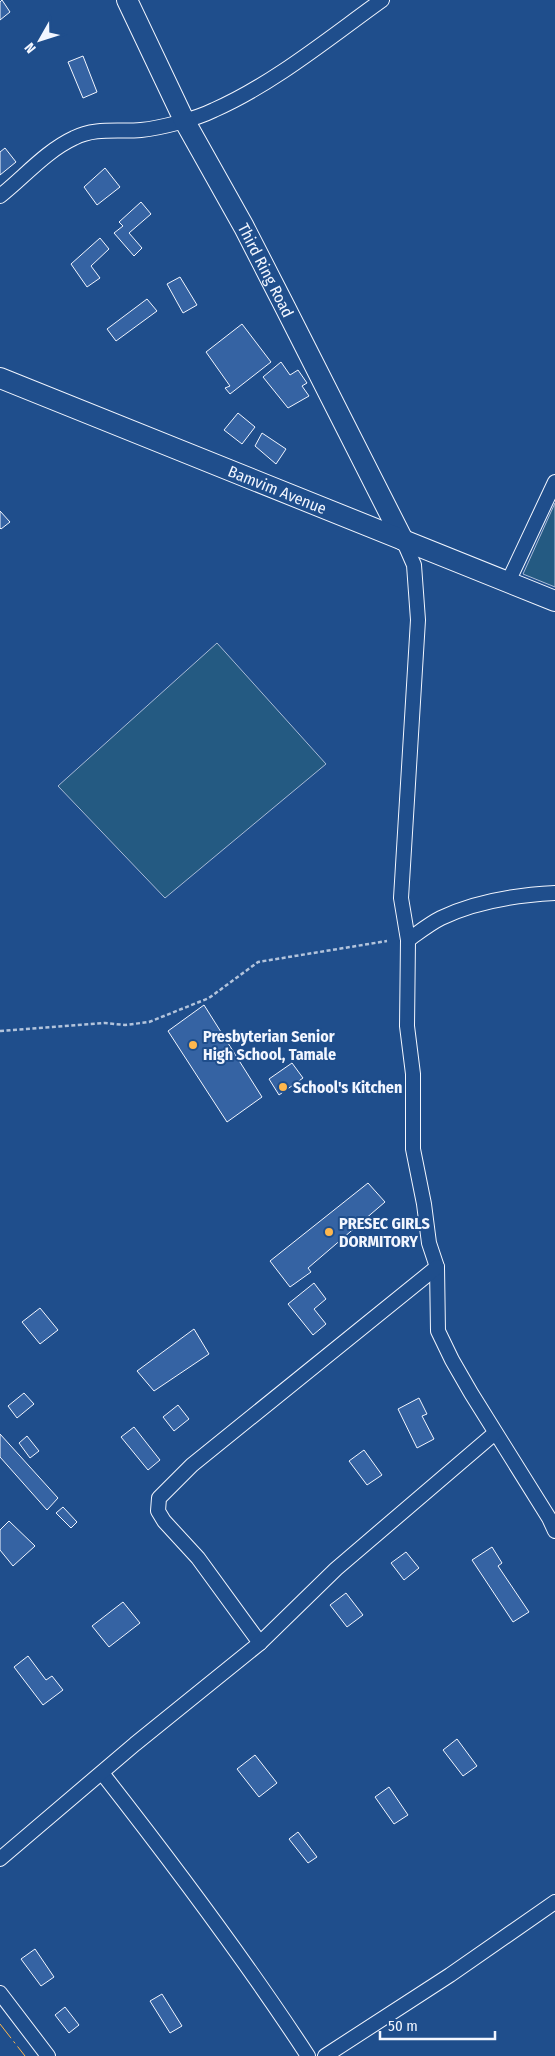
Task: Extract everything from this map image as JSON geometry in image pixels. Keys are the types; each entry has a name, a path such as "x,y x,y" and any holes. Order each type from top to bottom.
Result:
{"street":[{"name":"Third Ring Road","path":"127,0 184,120 272,280 403,540"},
{"path":"0,196 49,154 74,138 88,132 154,128 213,111 252,91 382,0"},
{"name":"Bamvim Avenue","path":"0,378 555,601"},
{"path":"508,582 555,482"},
{"path":"403,540 414,565 418,620 401,898 408,940 408,1026 413,1074 413,1149 424,1204 429,1244 438,1267 438,1331 452,1360 495,1433 549,1518 555,1531"},
{"path":"408,940 439,919 461,910 507,898 555,893"},
{"path":"260,1643 198,1558 164,1521 158,1510 160,1498 192,1465 438,1267"},
{"path":"0,1859 260,1643 336,1569 495,1433"},
{"path":"102,1773 227,1937 308,2056"},
{"path":"325,2056 450,1975 555,1902"},
{"path":"0,1993 48,2056"}],"path":[{"path":"0,1031 105,1023 125,1025 149,1022 209,998 258,962 387,941"}],"shaded area":[{"path":"555,503 555,587 523,574"},
{"path":"217,643 326,764 165,898 58,786"}],"building":[{"path":"2,0 10,12 0,20 0,2"},
{"path":"83,56 97,92 83,98 68,62"},
{"path":"5,148 16,162 0,175 0,152"},
{"path":"105,168 120,187 97,205 84,187"},
{"path":"141,202 151,214 129,233 142,248 134,256 114,233 123,226 119,222"},
{"path":"100,238 109,249 91,266 100,278 87,287 71,264"},
{"path":"180,277 197,305 183,313 167,284"},
{"path":"147,299 157,311 116,341 107,329"},
{"path":"242,324 271,362 230,394 225,388 230,386 206,352"},
{"path":"281,362 290,375 298,370 307,383 302,386 309,396 288,408 263,377"},
{"path":"238,413 255,427 242,444 224,430"},
{"path":"262,433 286,449 276,464 255,446"},
{"path":"0,511 10,522 1,529 0,528"},
{"path":"204,1005 262,1097 227,1122 168,1031"},
{"name":"School's Kitchen","path":"292,1063 303,1078 279,1095 269,1079"},
{"name":"PRESEC GIRLS DORMITORY","path":"368,1183 385,1202 308,1268 311,1272 290,1287 270,1261"},
{"path":"314,1283 326,1299 314,1309 326,1324 313,1335 288,1304"},
{"path":"40,1308 58,1330 40,1344 22,1322"},
{"path":"194,1329 209,1354 154,1391 137,1371"},
{"path":"24,1393 34,1404 17,1418 8,1406"},
{"path":"419,1398 427,1414 422,1416 434,1439 417,1448 398,1409"},
{"path":"178,1405 189,1419 174,1431 163,1417"},
{"path":"134,1427 160,1460 148,1470 121,1437"},
{"path":"0,1434 58,1498 47,1510 0,1457"},
{"path":"27,1436 39,1451 30,1458 19,1443"},
{"path":"364,1450 382,1475 367,1485 349,1461"},
{"path":"63,1507 77,1522 71,1528 56,1513"},
{"path":"9,1521 35,1546 13,1566 0,1550 0,1530"},
{"path":"492,1547 502,1563 498,1566 529,1612 513,1622 472,1560"},
{"path":"406,1552 419,1568 404,1580 391,1563"},
{"path":"346,1593 363,1615 347,1627 330,1605"},
{"path":"123,1602 140,1623 109,1647 92,1626"},
{"path":"28,1656 46,1680 52,1676 63,1690 43,1705 14,1667"},
{"path":"457,1739 477,1766 463,1776 443,1750"},
{"path":"255,1755 277,1783 259,1797 237,1769"},
{"path":"389,1787 408,1815 394,1824 375,1797"},
{"path":"298,1832 317,1857 308,1863 289,1839"},
{"path":"35,1949 54,1977 41,1986 21,1959"},
{"path":"162,1994 182,2026 170,2033 150,2001"},
{"path":"65,2007 79,2025 69,2033 55,2015"}],"power":[{"path":"0,2024 25,2056"}],"place":[{"name":"Presbyterian Senior High School, Tamale","path":"193,1045"},
{"name":"School's Kitchen","path":"283,1087"},
{"name":"PRESEC GIRLS DORMITORY","path":"329,1232"}]}
